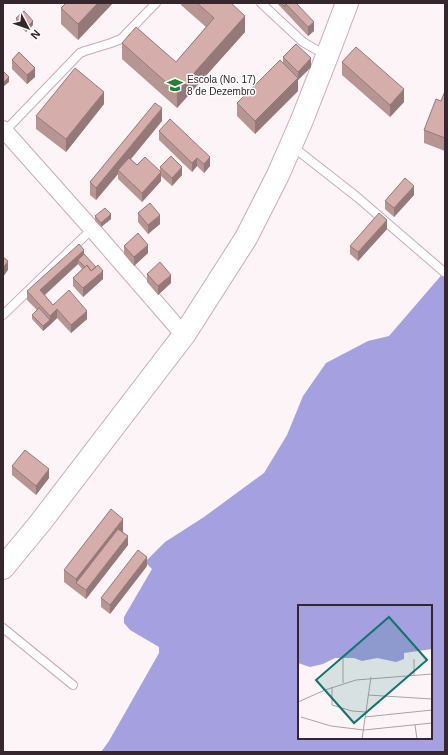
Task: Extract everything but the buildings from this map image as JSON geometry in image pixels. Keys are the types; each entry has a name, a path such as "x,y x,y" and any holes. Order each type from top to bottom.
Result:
{"street":[{"path":"3,568 40,523 184,335 246,238 278,175 302,120 347,3"},
{"path":"4,130 184,335"}],"lane":[{"path":"4,130 80,53 121,39 156,3"},
{"path":"261,3 303,42 327,56"},
{"path":"291,145 357,197 444,272"},
{"path":"3,315 92,229"},
{"path":"3,628 73,686"}],"shaded area":[{"path":"445,271 445,752 101,752 109,741 159,653 159,647 130,630 124,623 124,617 152,569 145,562 165,542 204,517 264,473 287,435 303,396 326,363 368,341 389,336"}],"place":[{"name":"Escola (No. 17) 8 de Dezembro","path":"175,85"}]}
